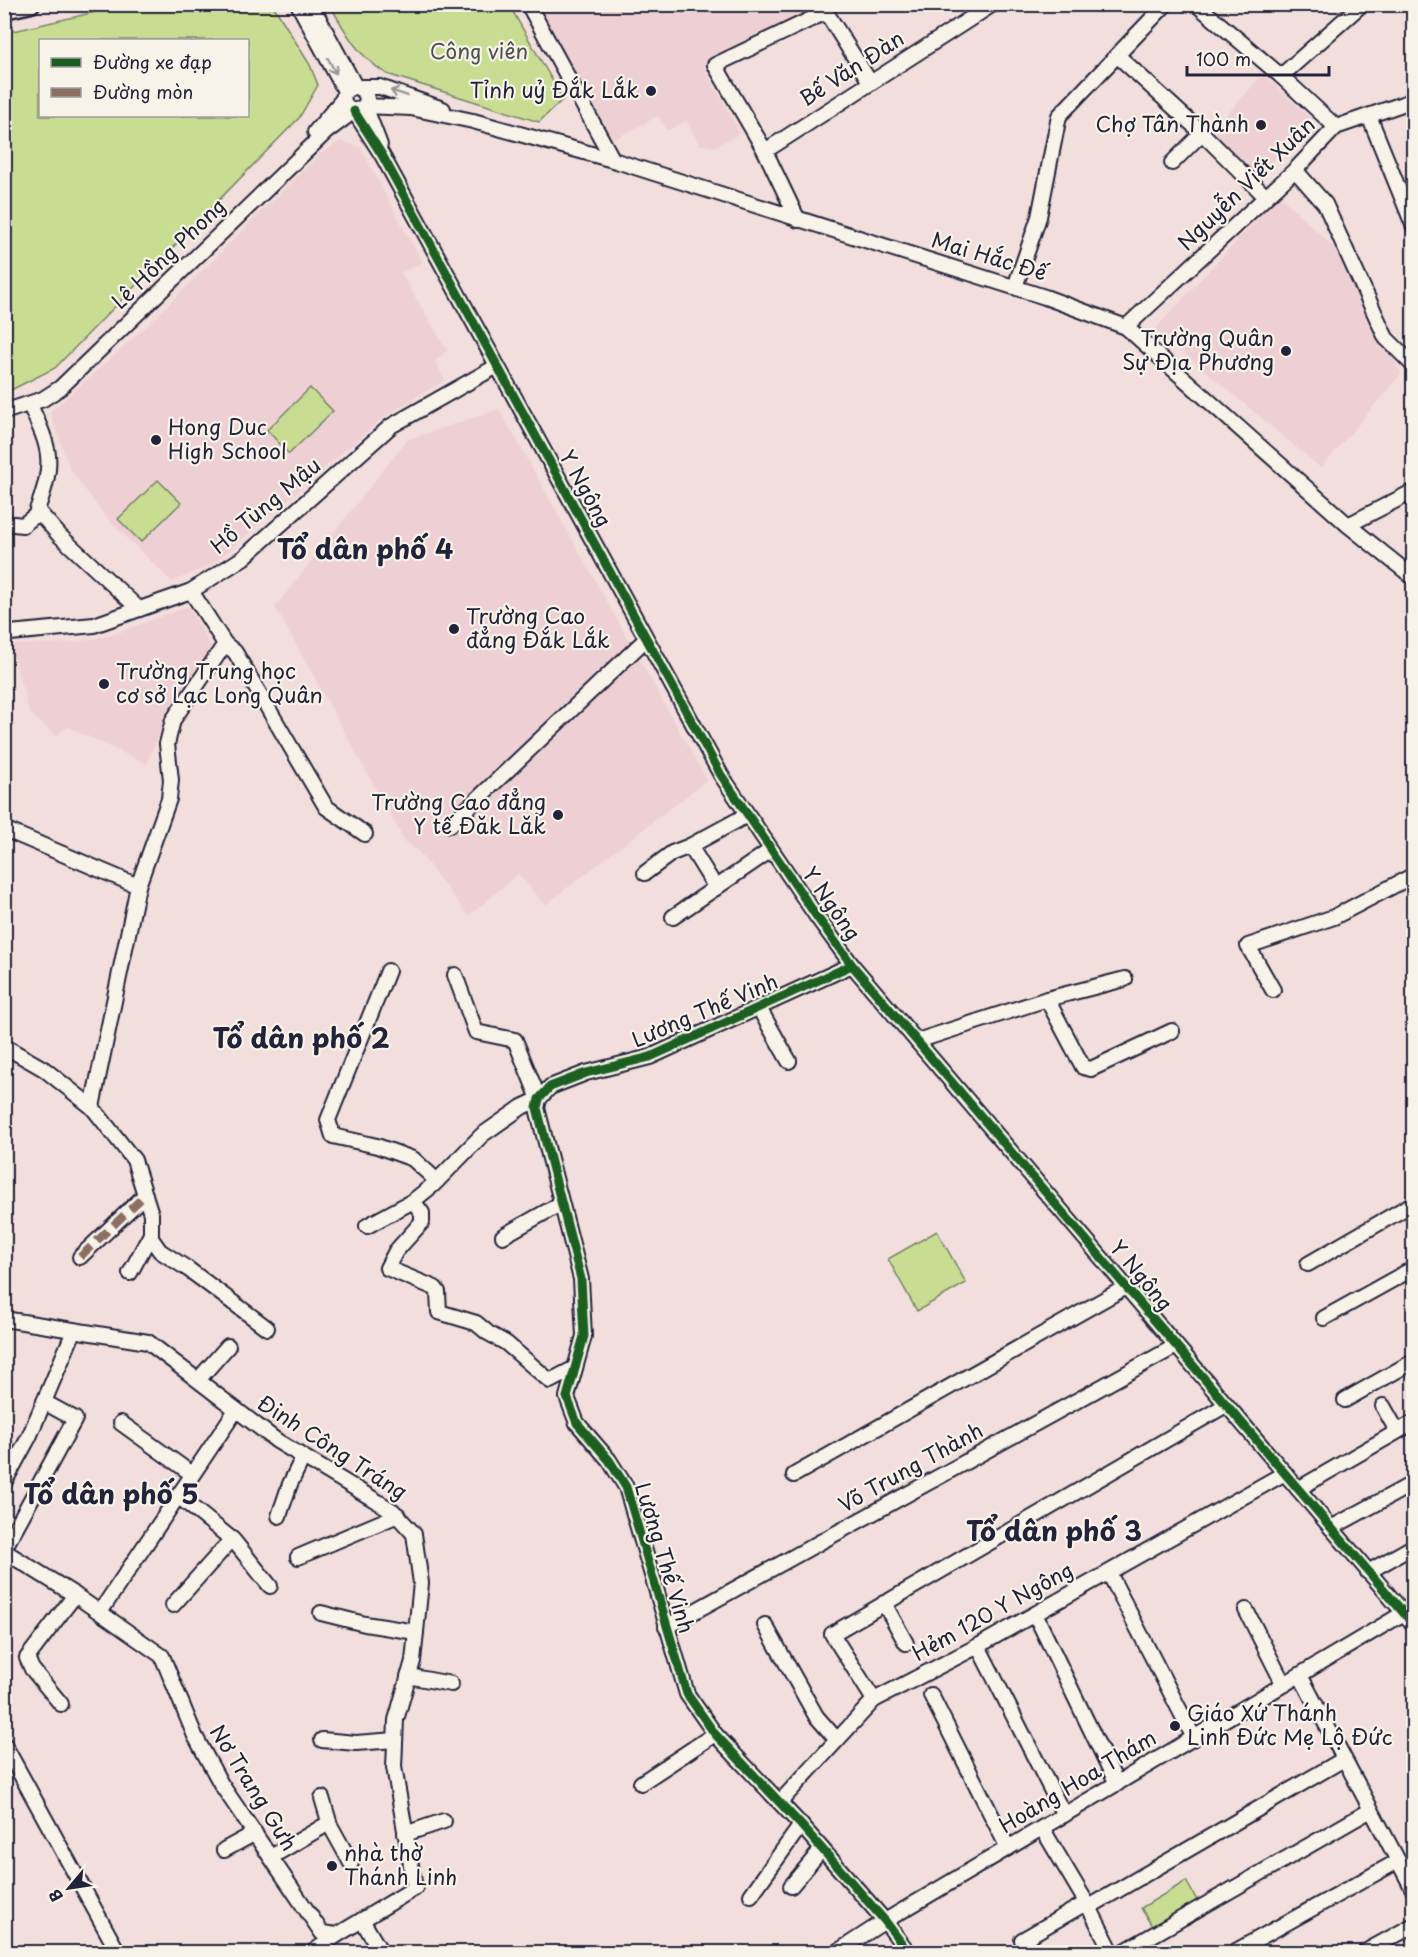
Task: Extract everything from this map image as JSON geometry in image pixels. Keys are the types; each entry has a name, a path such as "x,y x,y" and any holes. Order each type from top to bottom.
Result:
{"main road":[{"path":"4,10 31,4"}],"street":[{"path":"298,4 316,26 350,91 346,107 359,109 367,95 350,91"},
{"path":"311,4 316,26"},
{"path":"528,4 613,160"},
{"name":"Bế Văn Đàn","path":"765,151 993,4"},
{"path":"1015,287 1039,217 1059,116 1166,4"},
{"path":"1196,4 1281,76 1336,127"},
{"path":"1281,76 1362,4"},
{"path":"798,220 765,151 715,65 826,12 870,82"},
{"path":"1118,56 1202,133 1265,196"},
{"name":"Mai Hắc Đế","path":"350,91 380,87 428,102 473,121"},
{"name":"Lê Hồng Phong","path":"4,405 39,393 55,382 321,127 350,91"},
{"name":"Nguyễn Viết Xuân","path":"1126,327 1294,170 1336,127 1413,100"},
{"name":"Mai Hắc Đế","path":"359,109 411,108 473,121 613,160 1015,287 1126,327 1348,525 1413,578"},
{"name":"Lê Hồng Phong","path":"4,412 30,405 60,388 326,132 359,109"},
{"name":"Y Ngông","path":"359,109 721,775 771,850 852,965 1413,1625"},
{"path":"1370,116 1407,193 1413,227"},
{"path":"1172,164 1202,133"},
{"path":"1294,170 1325,204 1386,338 1413,366"},
{"name":"Hồ Tùng Mậu","path":"4,631 10,633 94,625 192,591 243,558 391,426 497,366"},
{"path":"30,405 46,441 51,467 37,510 60,536 139,609"},
{"path":"1348,525 1413,491"},
{"path":"4,523 23,525 37,514"},
{"path":"192,591 225,644 235,652 326,807 365,834"},
{"path":"450,825 646,639"},
{"path":"92,1107 138,886 168,799 171,780 167,744 173,720 225,644"},
{"path":"645,873 672,853 690,846 747,814"},
{"path":"4,829 138,886"},
{"path":"690,846 716,888"},
{"path":"673,917 771,850"},
{"path":"1273,990 1248,946 1334,917 1413,874"},
{"name":"Lương Thế Vinh","path":"852,965 650,1057 550,1087 539,1099 538,1116 581,1280 584,1336 567,1397 577,1423 609,1460 626,1487 687,1694 716,1734 801,1825 885,1921 908,1953"},
{"path":"388,971 328,1120 333,1136 377,1146 413,1159 437,1181"},
{"path":"367,1226 413,1201 437,1181 482,1135 522,1107 539,1099 515,1040 476,1032 455,975"},
{"path":"917,1041 1047,999 1125,979"},
{"path":"1047,999 1083,1067 1091,1069 1172,1031"},
{"path":"759,1008 789,1061"},
{"path":"4,1046 44,1070 92,1107 134,1160 151,1214 150,1237 130,1273"},
{"path":"80,1257 145,1195"},
{"path":"413,1201 422,1214 423,1222 396,1251 387,1268 435,1288 438,1292 439,1312 476,1323 506,1343 550,1381 575,1368"},
{"path":"1308,1264 1413,1203"},
{"path":"502,1236 560,1204"},
{"path":"150,1237 160,1251 267,1328"},
{"path":"1324,1318 1413,1268"},
{"path":"794,1475 1126,1287"},
{"name":"Đinh Công Tráng","path":"4,1319 148,1342 277,1442 398,1515 414,1534 422,1583 408,1676 396,1720 394,1767 414,1888 362,1920"},
{"path":"4,1483 44,1402 74,1331"},
{"path":"198,1380 228,1346"},
{"name":"Võ Trung Thành","path":"666,1627 1176,1346"},
{"path":"1345,1400 1413,1361"},
{"path":"4,1550 75,1419 44,1402"},
{"path":"874,1700 832,1634 1226,1405"},
{"path":"1383,1406 1397,1431"},
{"path":"100,1612 236,1410"},
{"path":"1298,1489 1413,1422"},
{"path":"121,1423 192,1474"},
{"path":"279,1516 290,1484 303,1457"},
{"name":"Hẻm 120 Y Ngông","path":"780,1802 874,1700 978,1646 1285,1473"},
{"path":"1331,1528 1413,1483"},
{"path":"178,1496 232,1539 270,1587"},
{"path":"298,1557 398,1515"},
{"path":"173,1605 232,1539"},
{"path":"1368,1572 1413,1546"},
{"name":"Nơ Trang Gưh","path":"4,1550 75,1595 162,1656 195,1736 221,1784 322,1933 337,1935"},
{"path":"1109,1573 1194,1738"},
{"path":"61,1704 32,1669 27,1658 75,1595"},
{"path":"884,1602 906,1643"},
{"path":"1246,1610 1284,1684"},
{"path":"321,1613 365,1624 416,1632"},
{"name":"Hoàng Hoa Thám","path":"837,1953 885,1921 1404,1613"},
{"path":"1035,1614 1117,1784"},
{"path":"765,1625 816,1716 837,1740"},
{"path":"978,1646 1064,1815"},
{"path":"1300,1675 1413,1891"},
{"path":"408,1676 451,1684"},
{"path":"931,1695 1008,1848"},
{"path":"641,1783 716,1734"},
{"path":"322,1740 356,1743 395,1740"},
{"path":"4,1744 118,1953"},
{"path":"1022,1940 1088,1905 1344,1759"},
{"path":"322,1798 329,1822 351,1863"},
{"path":"1123,1953 1371,1810"},
{"path":"405,1834 444,1821"},
{"path":"271,1857 329,1822"},
{"path":"751,1895 801,1825"},
{"path":"1042,1828 1088,1905 1112,1953"},
{"path":"224,1850 255,1833"},
{"path":"791,1886 822,1849"},
{"path":"1234,1953 1398,1861"},
{"path":"313,1953 362,1920 381,1953"},
{"path":"1365,1953 1413,1925"}],"shaded area":[{"name":"Tỉnh uỷ Đắk Lắk","path":"799,4 806,16 704,67 740,133 714,147 699,144 687,121 667,130 658,116 613,140 536,5"},
{"name":"Chợ Tân Thành","path":"1263,74 1311,119 1259,176 1211,132"},
{"path":"341,141 360,147 422,262 401,273 447,350 435,362 445,380 384,417 213,564 172,582 105,516 70,469 50,412 147,326 320,154"},
{"name":"Trường Quân Sự Địa Phương","path":"1279,195 1348,261 1401,374 1321,468 1155,329"},
{"name":"Trường Cao đẳng Đắk Lắk","path":"499,409 707,780 545,905 518,874 469,916 417,850 405,841 275,607 407,440"},
{"name":"Trường Trung học cơ sở Lạc Long Quân","path":"188,606 214,651 168,710 147,764 68,727 56,736 29,712 10,645 71,643 112,635"}],"green space":[{"path":"130,4 273,5 310,65 318,85 299,118 55,368 5,393 5,33"},
{"name":"Công viên","path":"330,5 509,5 563,99 539,122 387,74 360,52"},
{"path":"310,388 333,411 289,454 267,430"},
{"path":"158,480 181,503 141,542 118,519"},
{"path":"937,1231 966,1283 917,1311 888,1259"},
{"path":"1186,1881 1198,1902 1153,1928 1141,1908"}],"marked path":[{"path":"80,1257 145,1195"}],"cycle path":[{"path":"354,111 382,155 721,775 817,917 852,965 1414,1625"},
{"path":"852,965 650,1057 586,1073 550,1087 539,1099 537,1108 581,1279 584,1336 567,1397 577,1423 609,1460 626,1487 687,1694 715,1734 801,1825 885,1921 908,1952"}],"place":[{"name":"Tỉnh uỷ Đắk Lắk","path":"651,91"},
{"name":"Chợ Tân Thành","path":"1261,125"},
{"name":"Trường Quân Sự Địa Phương","path":"1286,351"},
{"name":"Hong Duc High School","path":"156,440"},
{"name":"Trường Cao đẳng Đắk Lắk","path":"454,629"},
{"name":"Trường Trung học cơ sở Lạc Long Quân","path":"104,684"},
{"name":"Trường Cao đẳng Y tế Đăk Lăk","path":"558,815"},
{"name":"Giáo Xứ Thánh Linh Đức Mẹ Lộ Đức","path":"1175,1726"},
{"name":"nhà thờ Thánh Linh","path":"332,1866"}],"district":[{"name":"Tổ dân phố 4","path":"365,550"},
{"name":"Tổ dân phố 2","path":"301,1039"},
{"name":"Tổ dân phố 5","path":"111,1495"},
{"name":"Tổ dân phố 3","path":"1054,1532"}]}
